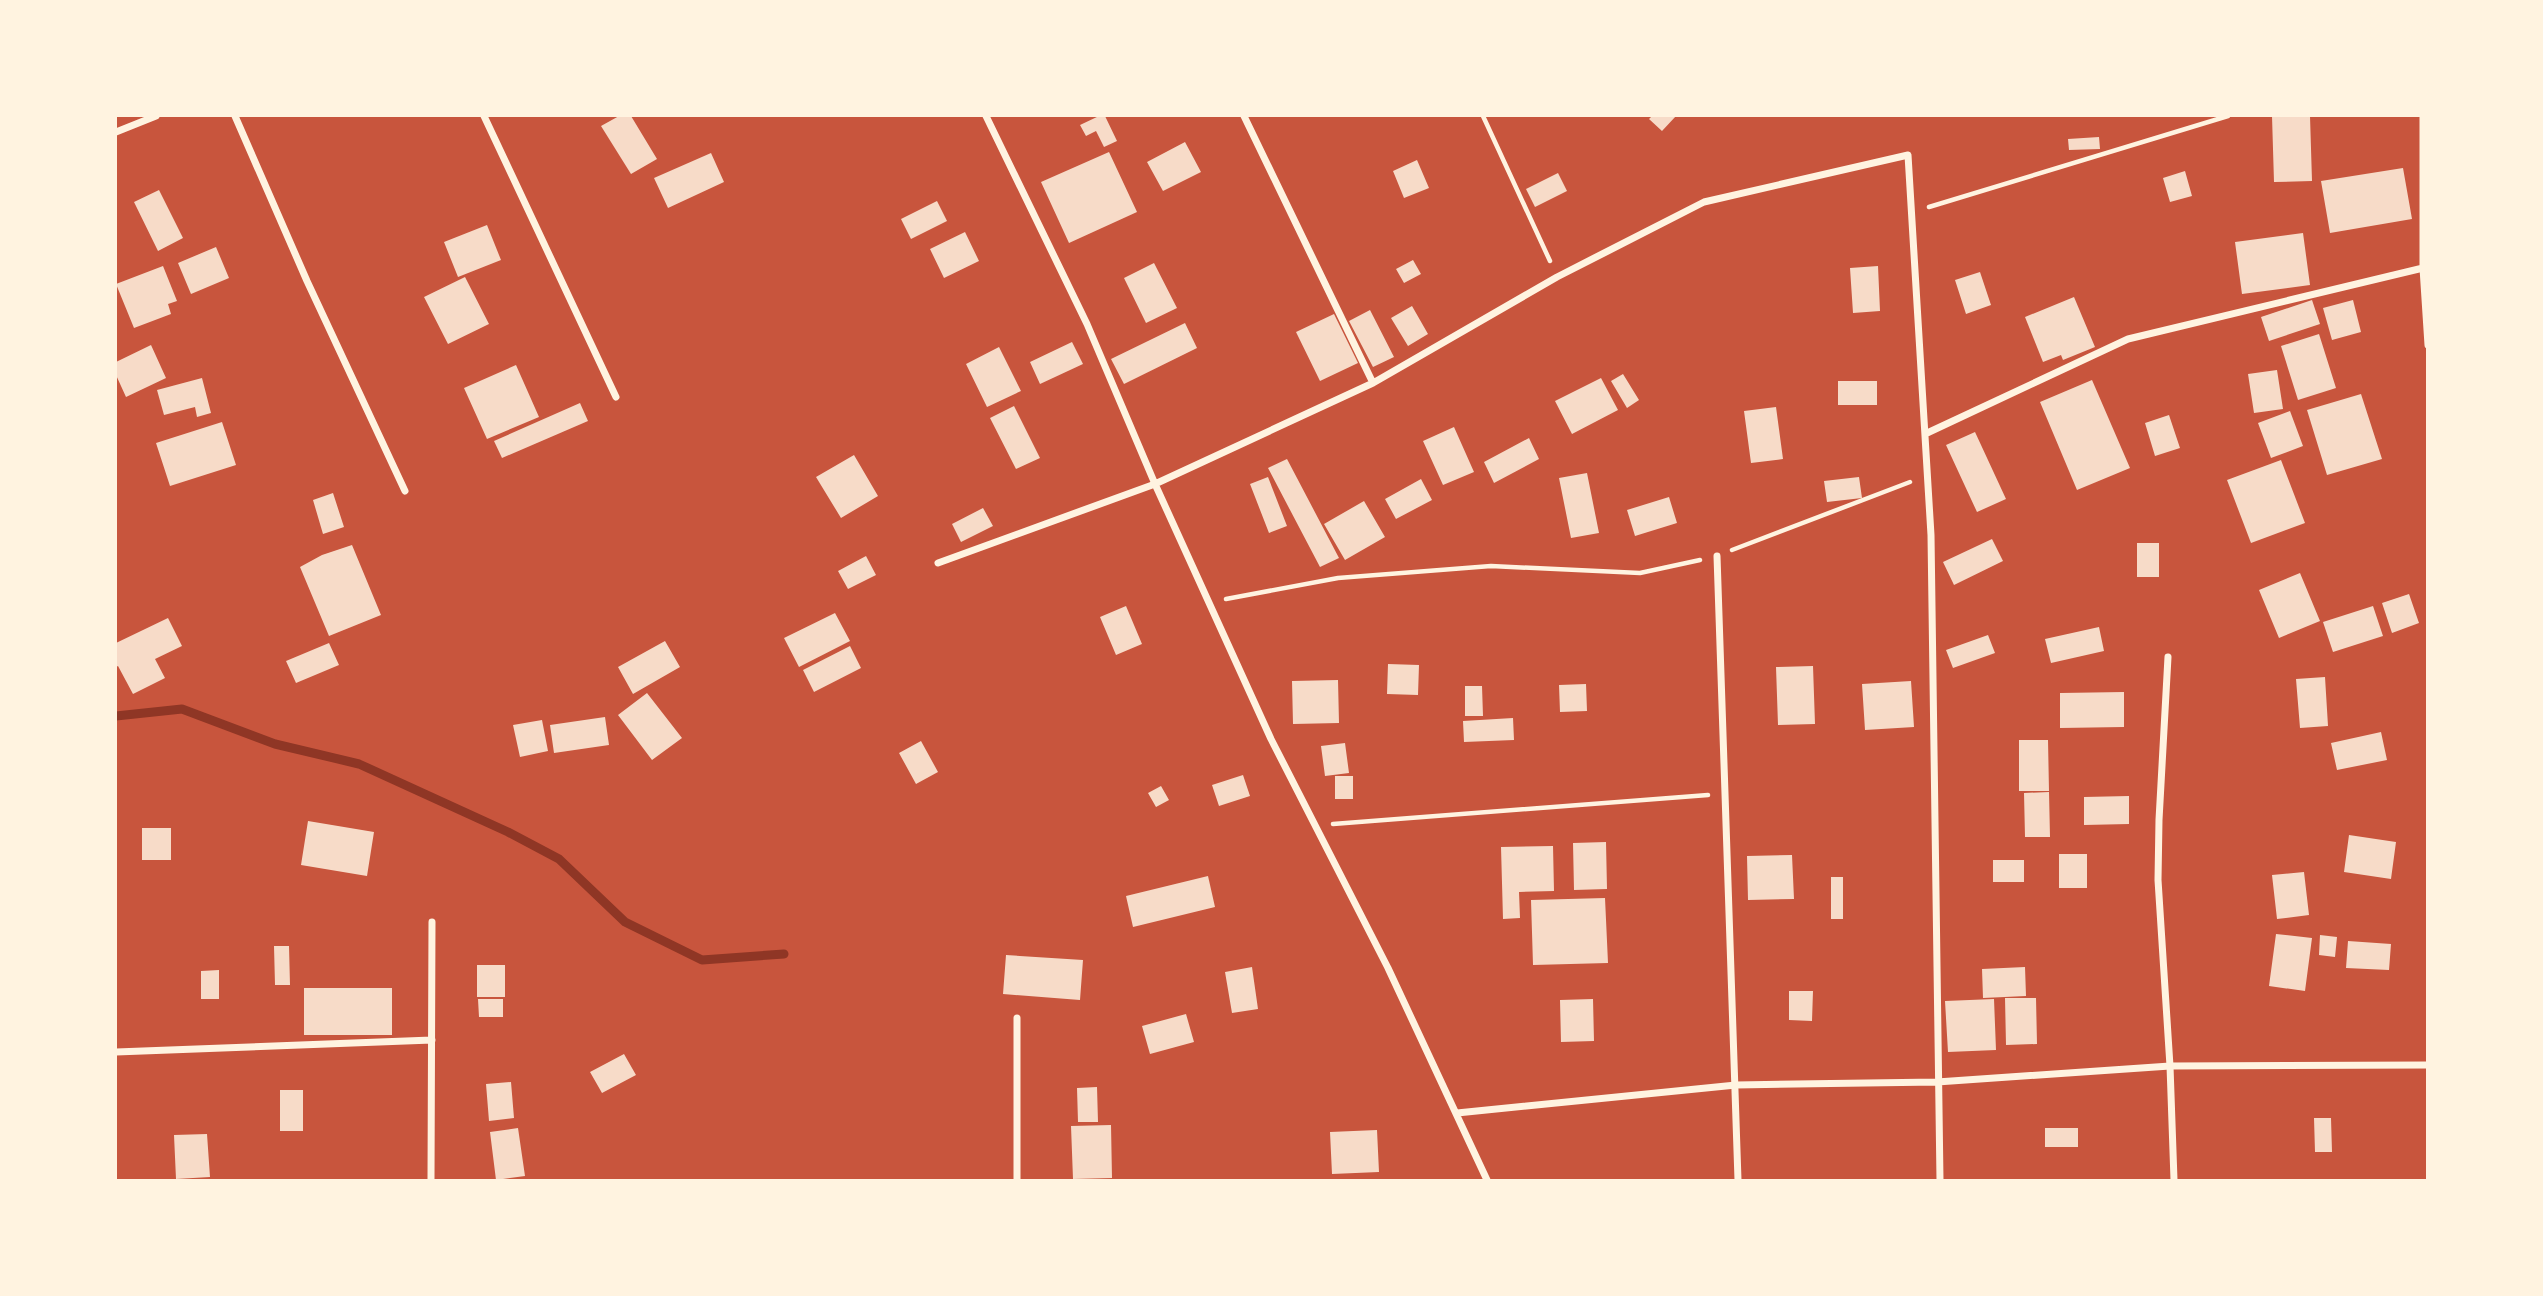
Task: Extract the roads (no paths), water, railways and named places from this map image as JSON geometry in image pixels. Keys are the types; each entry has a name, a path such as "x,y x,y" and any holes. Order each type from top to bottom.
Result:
{"street":[{"path":"116,132 156,116"},
{"path":"235,116 307,281 405,491"},
{"path":"484,116 616,397"},
{"path":"986,116 1087,324 1155,484 1271,739 1388,968 1487,1181"},
{"path":"1244,116 1373,383"},
{"path":"2423,116 2423,268 2427,345"},
{"path":"938,563 1155,484 1373,383 1558,277 1704,202 1908,155 1931,535 1940,1181"},
{"path":"1925,434 2128,339 2423,268"},
{"path":"1717,556 1738,1181"},
{"path":"2168,657 2158,880 2170,1066 2174,1181"},
{"path":"431,1181 432,922"},
{"path":"1017,1018 1017,1181"},
{"path":"116,1052 432,1040"},
{"path":"1457,1113 1736,1085 1937,1082 2170,1066 2427,1065"}],"waterway":[{"path":"116,716 182,709 275,744 359,764 508,832 559,859 625,922 702,960 784,954"}]}
